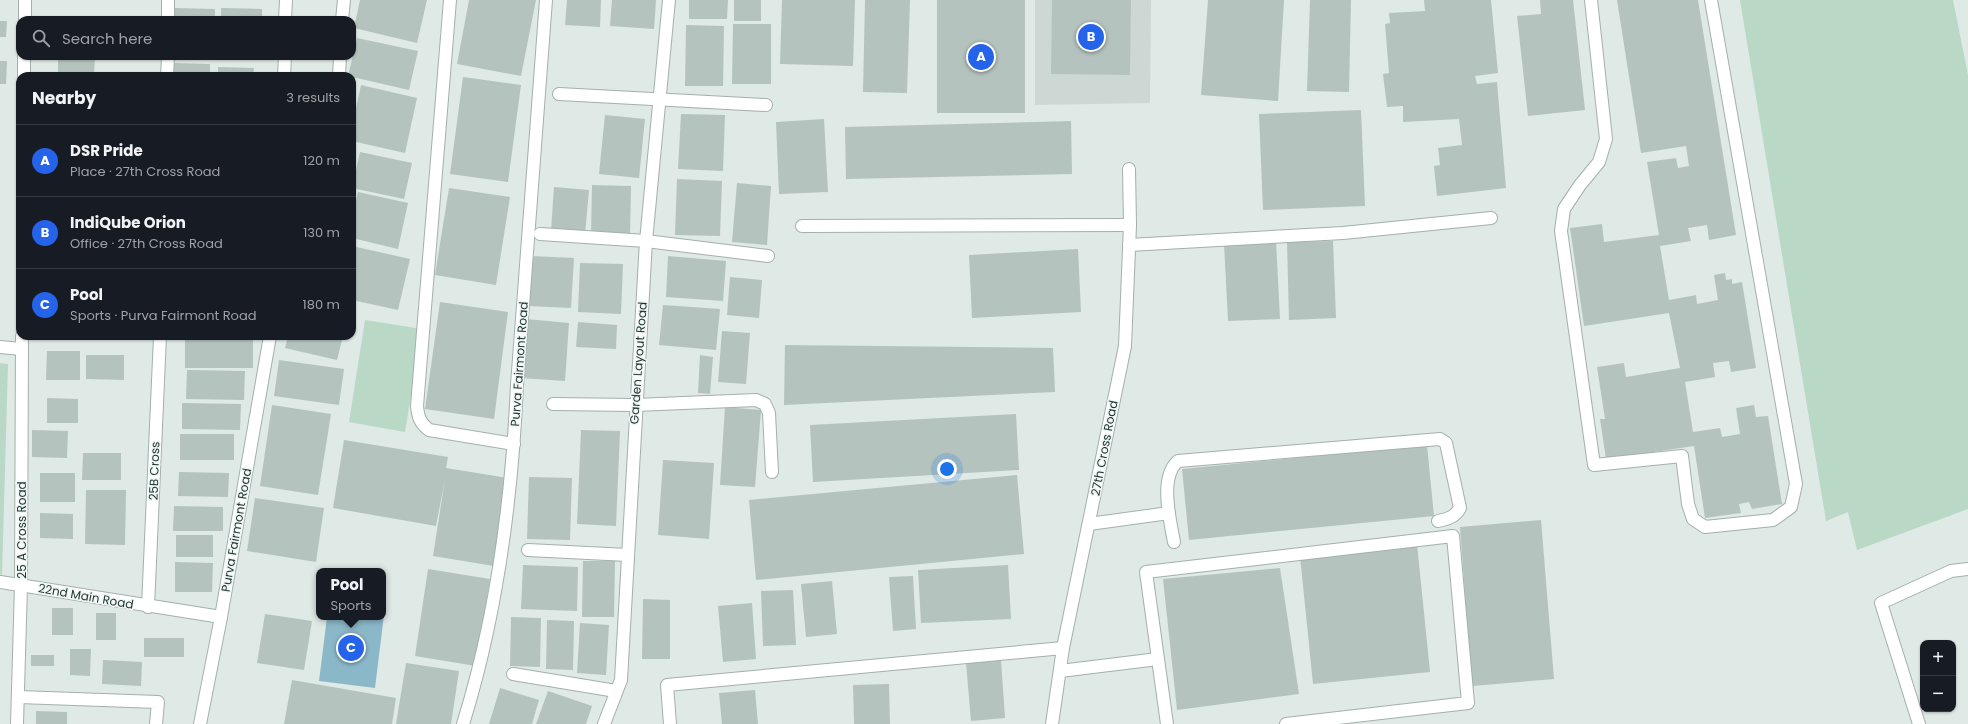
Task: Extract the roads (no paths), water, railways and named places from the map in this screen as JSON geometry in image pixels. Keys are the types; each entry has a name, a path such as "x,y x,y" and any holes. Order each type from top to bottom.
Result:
{"street":[{"path":"25,0 25,16"},
{"path":"168,0 168,16"},
{"path":"285,16 286,0"},
{"path":"342,16 344,0"},
{"path":"450,0 417,398 418,416 422,424 429,430 514,444"},
{"name":"Purva Fairmont Road","path":"463,724 479,674 488,634 514,444 517,385 546,0"},
{"name":"Garden Layout Road","path":"604,724 621,680 635,404 646,241 669,0"},
{"path":"1591,0 1606,139 1599,162 1580,185 1564,210 1561,232 1594,465 1682,456 1688,504 1693,519 1705,527 1773,520 1792,506 1796,484 1711,0"},
{"path":"24,60 24,72"},
{"path":"167,72 168,60"},
{"path":"284,72 285,60"},
{"path":"339,72 340,60"},
{"path":"559,94 660,101 766,105"},
{"name":"27th Cross Road","path":"1052,724 1063,648 1125,346 1130,225 1129,168"},
{"path":"1129,245 1343,233 1491,218"},
{"path":"802,226 1130,225"},
{"path":"540,234 646,241 768,256"},
{"name":"25 A Cross Road","path":"17,724 19,697 21,585 22,340"},
{"name":"25B Cross","path":"148,607 160,340"},
{"name":"Purva Fairmont Road","path":"200,724 221,617 269,340"},
{"path":"0,347 21,349"},
{"path":"553,404 635,404 756,400 765,404 769,413 772,472"},
{"path":"1174,542 1169,513 1168,475 1172,466 1178,461 1440,439 1446,443 1460,508 1456,514 1449,518 1438,520"},
{"path":"1089,524 1169,513"},
{"path":"1167,724 1146,572 1453,536 1468,704 1286,724"},
{"path":"528,550 628,555"},
{"path":"1918,724 1881,603 1951,571 1968,569"},
{"name":"22nd Main Road","path":"0,582 148,607 221,617"},
{"path":"670,724 667,685 1063,648"},
{"path":"1060,670 1158,659"},
{"path":"513,674 616,691"},
{"path":"19,697 158,702 156,724"}],"water":[{"path":"327,620 383,620 375,688 319,681"}],"place":[{"name":"IndiQube Orion","path":"1091,37"},
{"name":"DSR Pride","path":"981,57"},
{"name":"Pool","path":"351,648"}]}
